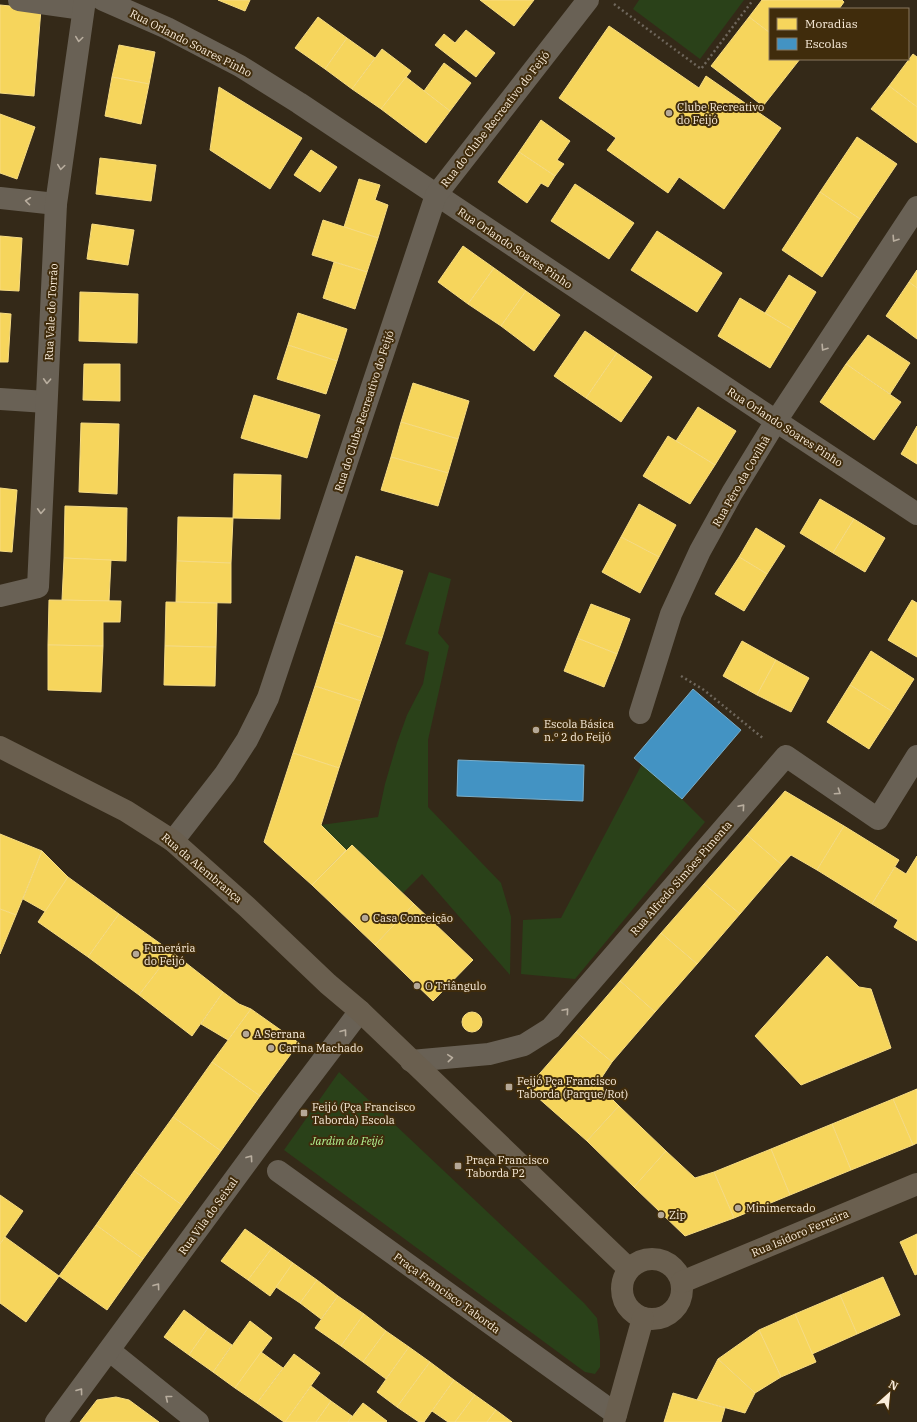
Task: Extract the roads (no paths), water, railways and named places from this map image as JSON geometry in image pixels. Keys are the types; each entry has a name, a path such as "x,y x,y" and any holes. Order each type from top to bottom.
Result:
{"main road":[{"name":"Rua da Alembrança","path":"0,747 126,811 173,841 247,907 328,984 360,1011"},
{"path":"360,1011 629,1269"},
{"name":"Rua Isidoro Ferreira","path":"682,1282 917,1184"},
{"path":"648,1259 659,1260 670,1264 677,1272 682,1282 683,1293 680,1303 673,1311 664,1317 654,1320 643,1318 633,1313 625,1303 622,1292 623,1280 629,1269 638,1262 648,1259"},
{"path":"615,1418 643,1318"}],"street":[{"path":"19,0 84,4"},
{"name":"Rua Orlando Soares Pinho","path":"103,0 167,28 240,66 299,103 917,514"},
{"name":"Rua do Clube Recreativo do Feijó","path":"173,841 225,774 247,740 268,698 436,194 588,0"},
{"name":"Rua Vale do Torrão","path":"0,596 38,587 56,204 84,4"},
{"path":"0,198 56,204"},
{"name":"Rua Pêro da Covilhã","path":"640,713 671,614 700,551 732,493 776,421 917,207"},
{"path":"0,399 46,402"},
{"name":"Rua Alfredo Simões Pimenta","path":"411,1061 488,1054 524,1045 551,1028 786,756 878,819 917,756"},
{"name":"Rua Vila do Seixal","path":"56,1422 110,1351 271,1129 360,1011"},
{"name":"Praça Francisco Taborda","path":"278,1171 615,1418"},
{"path":"110,1351 198,1422"}],"place":[{"name":"Clube Recreativo do Feijó","path":"669,113"},
{"name":"Escola Básica n.º 2 do Feijó","path":"536,730"},
{"name":"Casa Conceição","path":"365,918"},
{"name":"Funerária do Feijó","path":"136,954"},
{"name":"O Triângulo","path":"417,986"},
{"name":"A Serrana","path":"246,1034"},
{"name":"Carina Machado","path":"271,1048"},
{"name":"Feijó Pça Francisco Taborda (Parque/Rot)","path":"509,1087"},
{"name":"Feijó (Pça Francisco Taborda) Escola","path":"304,1113"},
{"name":"Praça Francisco Taborda P2","path":"458,1166"},
{"name":"Minimercado","path":"738,1208"},
{"name":"Zip","path":"661,1215"}],"park label":[{"name":"Jardim do Feijó","path":"347,1141"}]}
